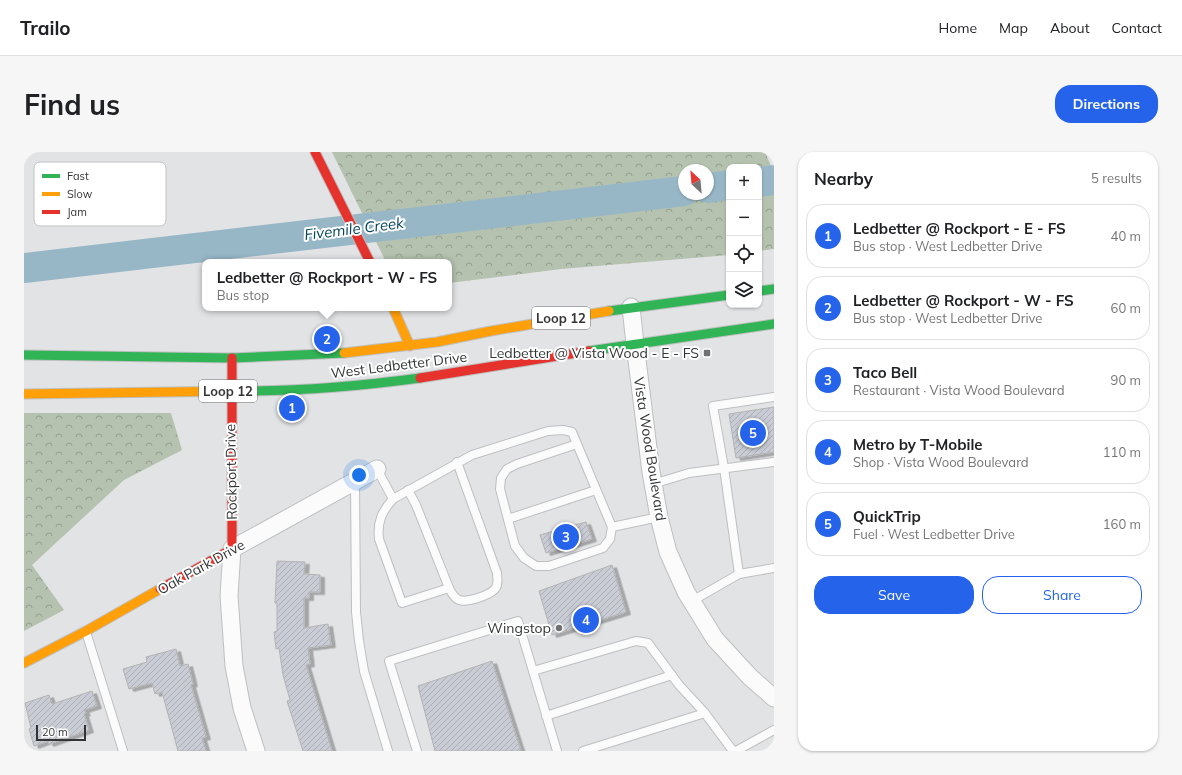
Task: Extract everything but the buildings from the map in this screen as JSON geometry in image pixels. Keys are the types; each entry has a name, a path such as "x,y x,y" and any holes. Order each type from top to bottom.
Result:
{"main road":[{"path":"315,152 368,259"},
{"path":"762,291 774,289"},
{"name":"West Ledbetter Drive","path":"24,355 232,358 344,353 410,346 579,315 726,295"},
{"path":"395,312 410,346"},
{"name":"West Ledbetter Drive","path":"24,394 276,391 373,384 431,377 635,344 774,324"},
{"name":"Rockport Drive","path":"232,358 232,549"},
{"name":"Oak Park Drive","path":"24,663 86,631 232,549"}],"street":[{"name":"Vista Wood Boulevard","path":"631,307 653,484 668,552 686,592 715,639 750,677 774,698"},
{"name":"Oak Park Drive","path":"232,549 377,469"},
{"name":"Rockport Drive","path":"232,549 229,596 234,666 242,708 256,751"}],"lane":[{"path":"739,574 724,468 713,406 774,397"},
{"path":"449,588 402,603 379,539 378,528 386,507 393,499 472,455 548,431 563,430 572,432 612,527 610,539 603,548 549,566 536,566 524,558 515,546 500,489 501,478 507,469 516,464 577,444"},
{"path":"408,490 416,505 452,595 459,600 466,601 489,594 496,589 498,582 497,573 458,462"},
{"path":"653,484 689,473 774,462"},
{"path":"377,469 393,499"},
{"path":"355,481 356,612 359,641 364,671 388,751"},
{"path":"508,519 596,490"},
{"path":"612,527 659,516"},
{"path":"692,601 739,574 774,568"},
{"path":"417,751 389,661 518,621 557,751"},
{"path":"86,631 123,751"},
{"path":"533,671 636,641 648,643 678,685 705,713 734,751 774,730"},
{"path":"546,716 672,675"},
{"path":"583,751 705,713"}],"green space":[{"path":"332,152 765,152 774,173 774,249 762,251 762,164 726,164 726,255 561,269 452,283 452,259 385,259"},
{"path":"24,413 171,413 182,450 124,480 32,565 64,610 24,631"}],"waterway":[{"name":"Fivemile Creek","path":"762,182 774,180"},
{"name":"Fivemile Creek","path":"714,187 726,185"},
{"name":"Fivemile Creek","path":"24,268 678,192"}],"traffic: fast":[{"path":"762,291 774,289"},
{"path":"609,311 726,295"},
{"path":"589,351 774,324"},
{"path":"24,355 232,358 344,353"},
{"path":"241,391 331,388 420,378"}],"traffic: slow":[{"path":"394,311 410,346"},
{"path":"344,353 437,342 491,331 609,311"},
{"path":"24,394 241,391"},
{"path":"24,663 86,631 160,589"}],"traffic: jam":[{"path":"315,152 368,259"},
{"path":"420,378 589,351"},
{"path":"160,589 232,549 232,358"}],"place":[{"name":"Ledbetter @ Rockport - W - FS","path":"327,339"},
{"name":"Ledbetter @ Vista Wood - E - FS","path":"707,353"},
{"name":"Ledbetter @ Rockport - E - FS","path":"292,408"},
{"name":"QuickTrip","path":"753,433"},
{"name":"Taco Bell","path":"566,537"},
{"name":"Metro by T-Mobile","path":"586,620"},
{"name":"Wingstop","path":"559,628"}]}
